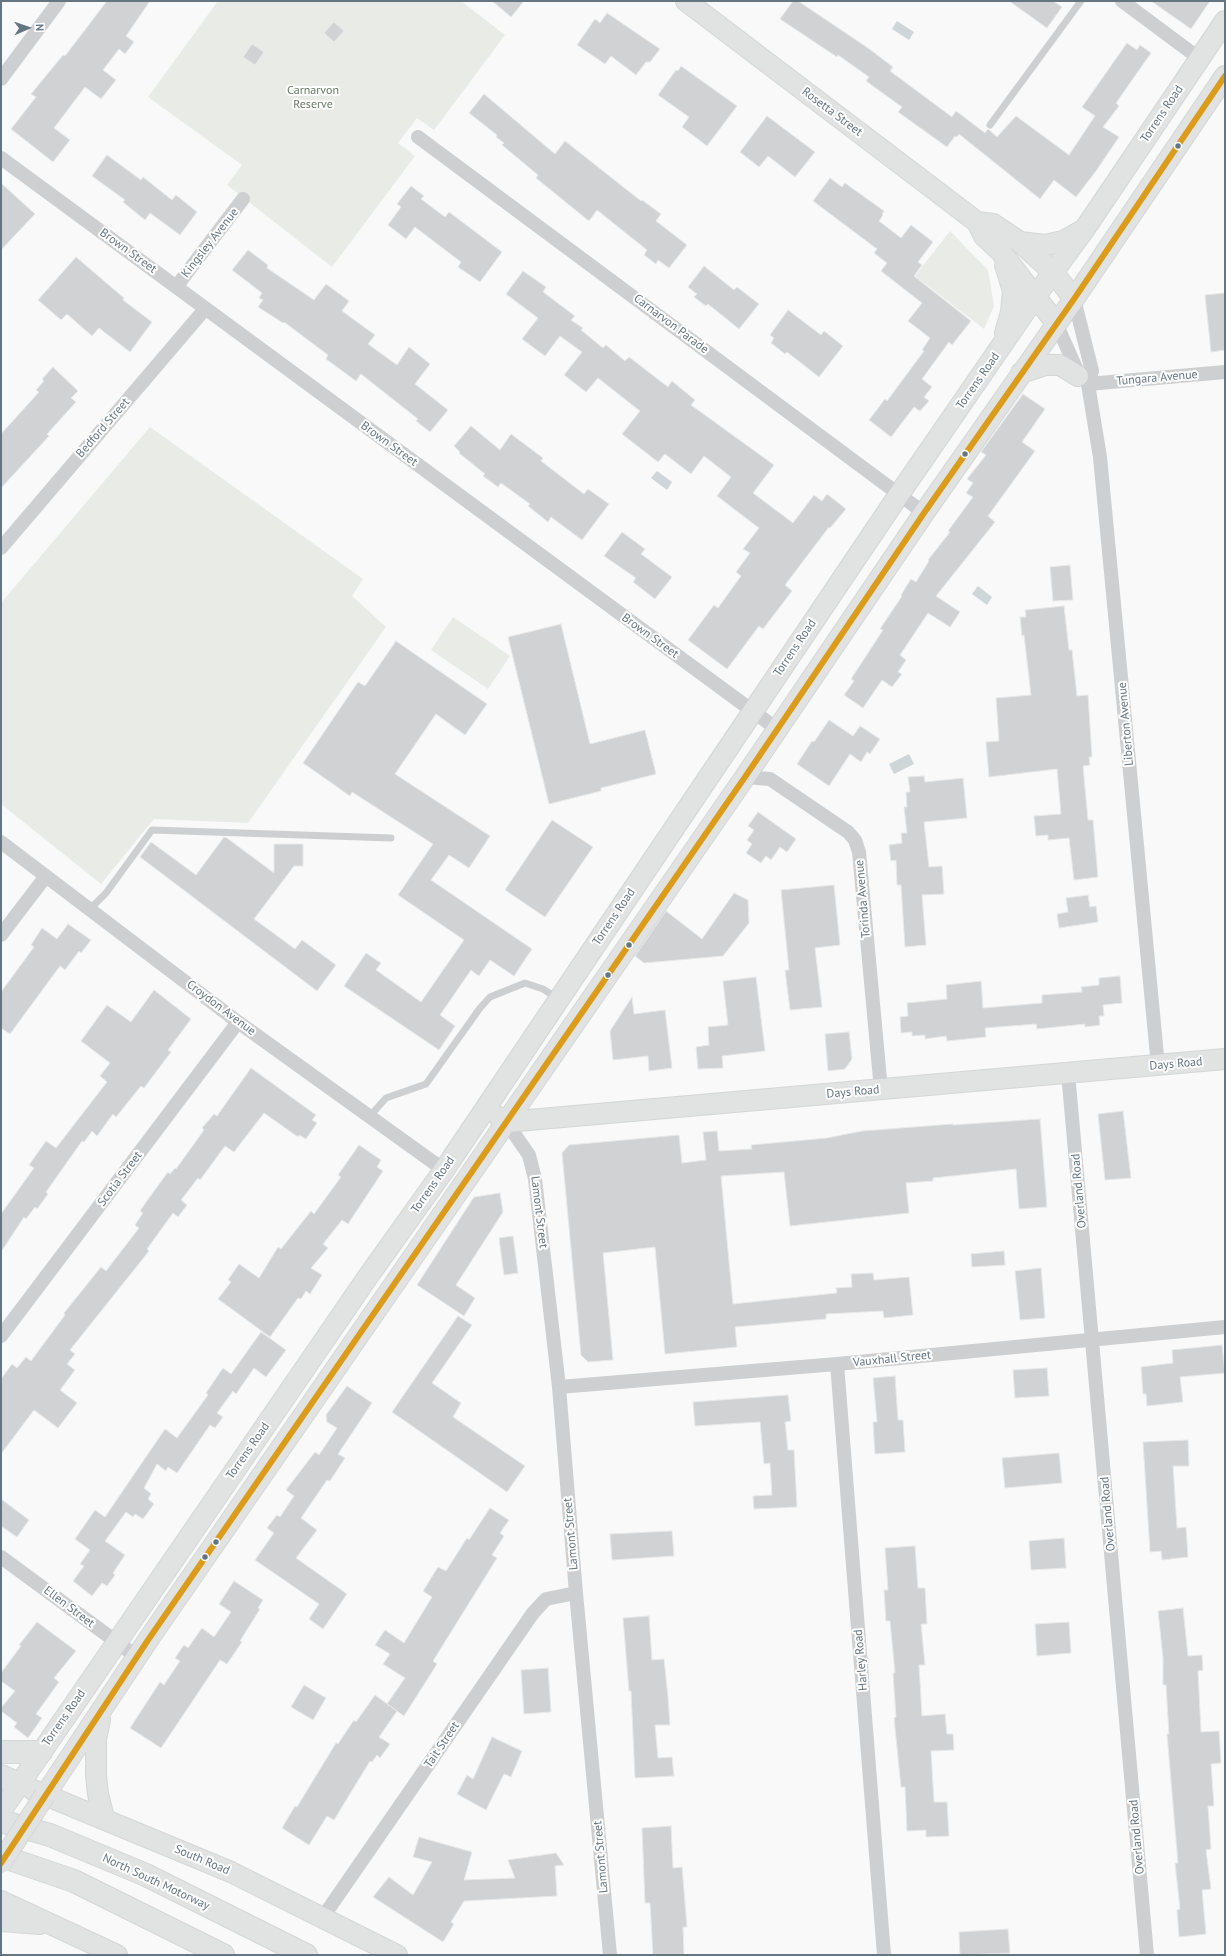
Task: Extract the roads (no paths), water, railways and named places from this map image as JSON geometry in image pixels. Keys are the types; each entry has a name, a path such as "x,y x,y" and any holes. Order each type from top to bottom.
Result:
{"main road":[{"name":"Rosetta Street","path":"686,1 977,222 984,236 1001,252 1056,323"},
{"name":"Torrens Road","path":"1,1811 10,1780 41,1752 444,1170 752,711 1035,297 1084,230 1225,21"},
{"name":"Torrens Road","path":"1,1862 137,1657 745,777 924,513 1074,299 1225,76"},
{"name":"Rosetta Street","path":"977,222 993,224 1020,242 1053,272 1074,299"},
{"path":"1020,242 1045,245 1063,241 1084,230"},
{"path":"1000,348 1011,312 1013,290 1001,252"},
{"path":"1021,373 1045,365 1060,365 1083,380"},
{"name":"Days Road","path":"506,1122 1225,1059"},
{"path":"486,1107 506,1122"},
{"path":"102,1710 96,1739 95,1754 98,1794 104,1818"},
{"path":"1,1752 41,1752"},
{"name":"South Road","path":"10,1780 231,1872 397,1955"},
{"name":"North South Motorway","path":"1,1821 50,1835 146,1874 306,1955"},
{"path":"1,1856 74,1881 223,1955"},
{"path":"1,1901 117,1955"},
{"path":"1,1921 48,1924"}],"street":[{"path":"1,79 59,1"},
{"path":"1122,1 1200,59"},
{"name":"Carnarvon Parade","path":"418,137 924,513"},
{"name":"Brown Street","path":"1,158 777,729"},
{"name":"Kingsley Avenue","path":"176,286 244,199"},
{"name":"Liberton Avenue","path":"1074,299 1092,371 1083,380"},
{"name":"Bedford Street","path":"1,548 205,309"},
{"name":"Liberton Avenue","path":"1056,323 1083,380 1100,457 1158,1066"},
{"name":"Tungara Avenue","path":"1083,380 1225,372"},
{"name":"Torinda Avenue","path":"745,777 770,779 848,832 855,840 859,852 881,1090"},
{"name":"Croydon Avenue","path":"1,842 238,1022 444,1170"},
{"path":"1,935 46,876"},
{"name":"Scotia Street","path":"1,1336 238,1022"},
{"name":"Overland Road","path":"1068,1073 1147,1955"},
{"name":"Lamont Street","path":"506,1122 530,1155 535,1178 559,1388 576,1593 610,1955"},
{"name":"Vauxhall Street","path":"559,1388 837,1364 1225,1327"},
{"name":"Harley Road","path":"837,1364 884,1955"},
{"name":"Ellen Street","path":"1,1557 137,1657"},
{"name":"Tait Street","path":"323,1917 533,1613 546,1599 576,1593"}],"lane":[{"path":"990,125 1081,1"},
{"path":"90,909 106,893 152,830 390,838"},
{"path":"369,1117 386,1098 426,1084 480,1008 490,997 526,983 543,989 559,999"}],"park label":[{"name":"Carnarvon Reserve","path":"313,98"}]}
